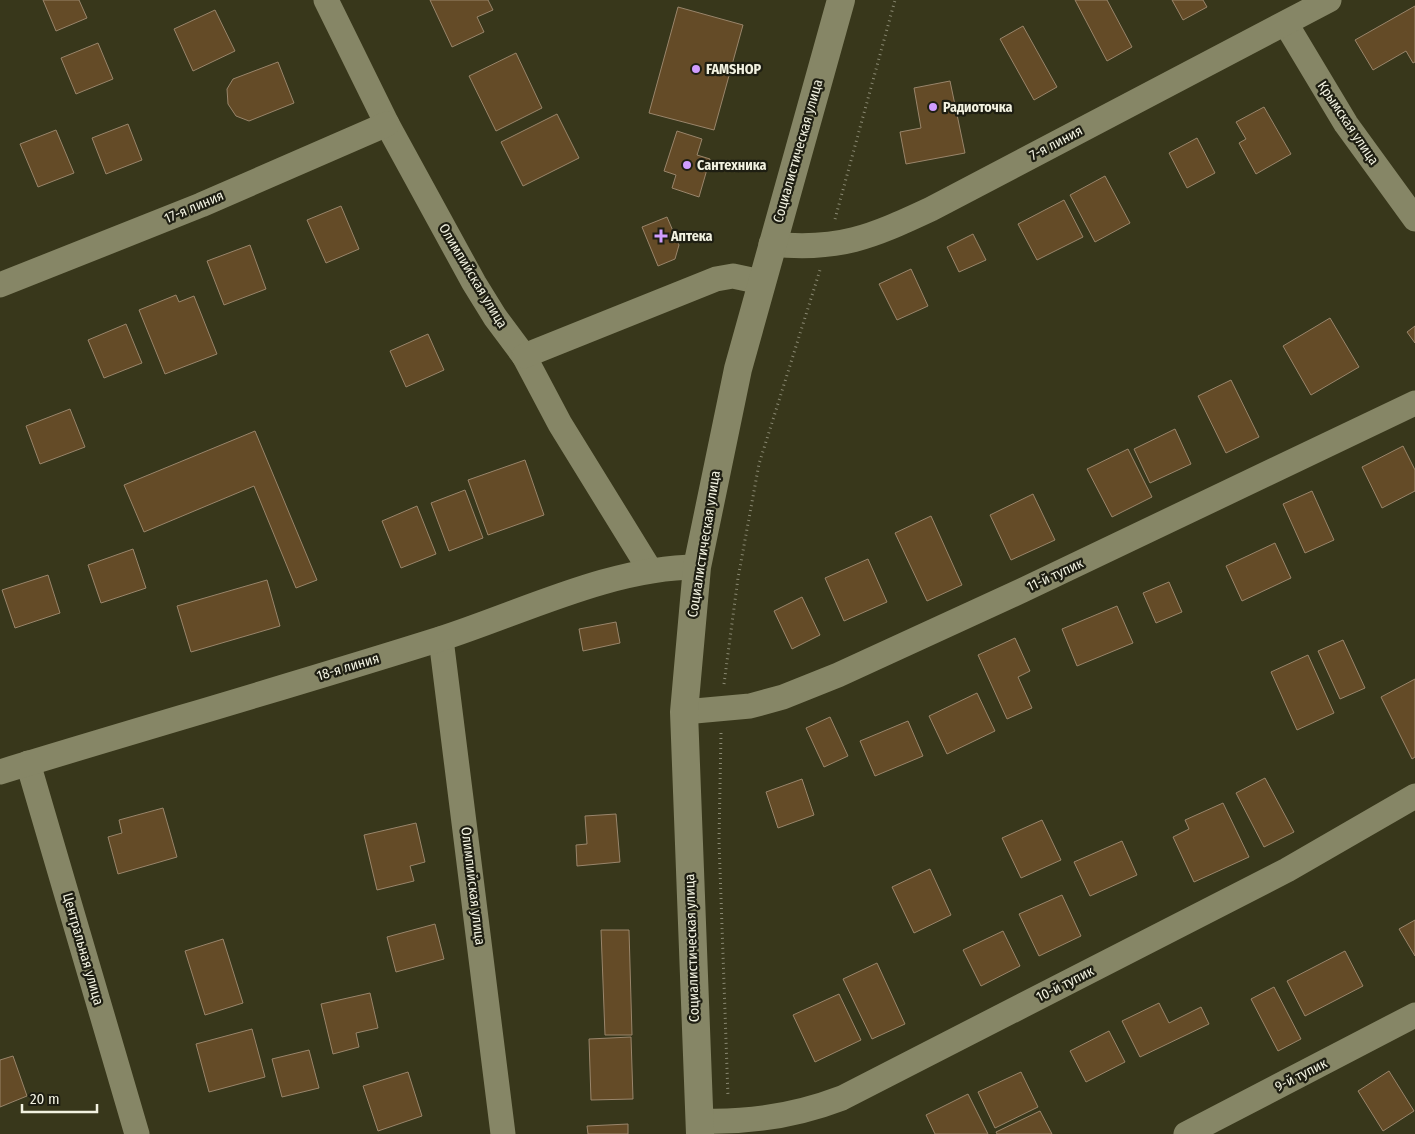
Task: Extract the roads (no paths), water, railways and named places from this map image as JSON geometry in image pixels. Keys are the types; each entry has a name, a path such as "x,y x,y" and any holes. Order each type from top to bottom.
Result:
{"street":[{"name":"Олимпийская улица","path":"326,0 387,124 474,283 524,356 560,424 650,570"},
{"name":"Социалистическая улица","path":"700,1127 684,712 697,567 738,370 771,244 840,0"},
{"name":"7-я линия","path":"771,244 805,247 828,246 886,230 932,208 1329,0"},
{"name":"Крымская улица","path":"1286,24 1346,124 1415,219"},
{"name":"17-я линия","path":"0,285 201,205 387,124"},
{"path":"524,356 716,279 733,276 761,282"},
{"name":"11-й тупик","path":"684,712 750,706 783,697 838,675 1041,581 1415,403"},
{"name":"18-я линия","path":"0,772 441,638 598,584 650,570 697,567"},
{"name":"Олимпийская улица","path":"441,638 503,1134"},
{"name":"Центральная улица","path":"28,763 137,1134"},
{"name":"10-й тупик","path":"700,1127 787,1115 809,1110 842,1098 1286,870 1415,796"},
{"name":"9-й тупик","path":"1186,1134 1415,1015"}],"place":[{"name":"FAMSHOP","path":"696,69"},
{"name":"Радиоточка","path":"933,107"},
{"name":"Сантехника","path":"687,165"},
{"name":"Аптека","path":"661,236"}]}
